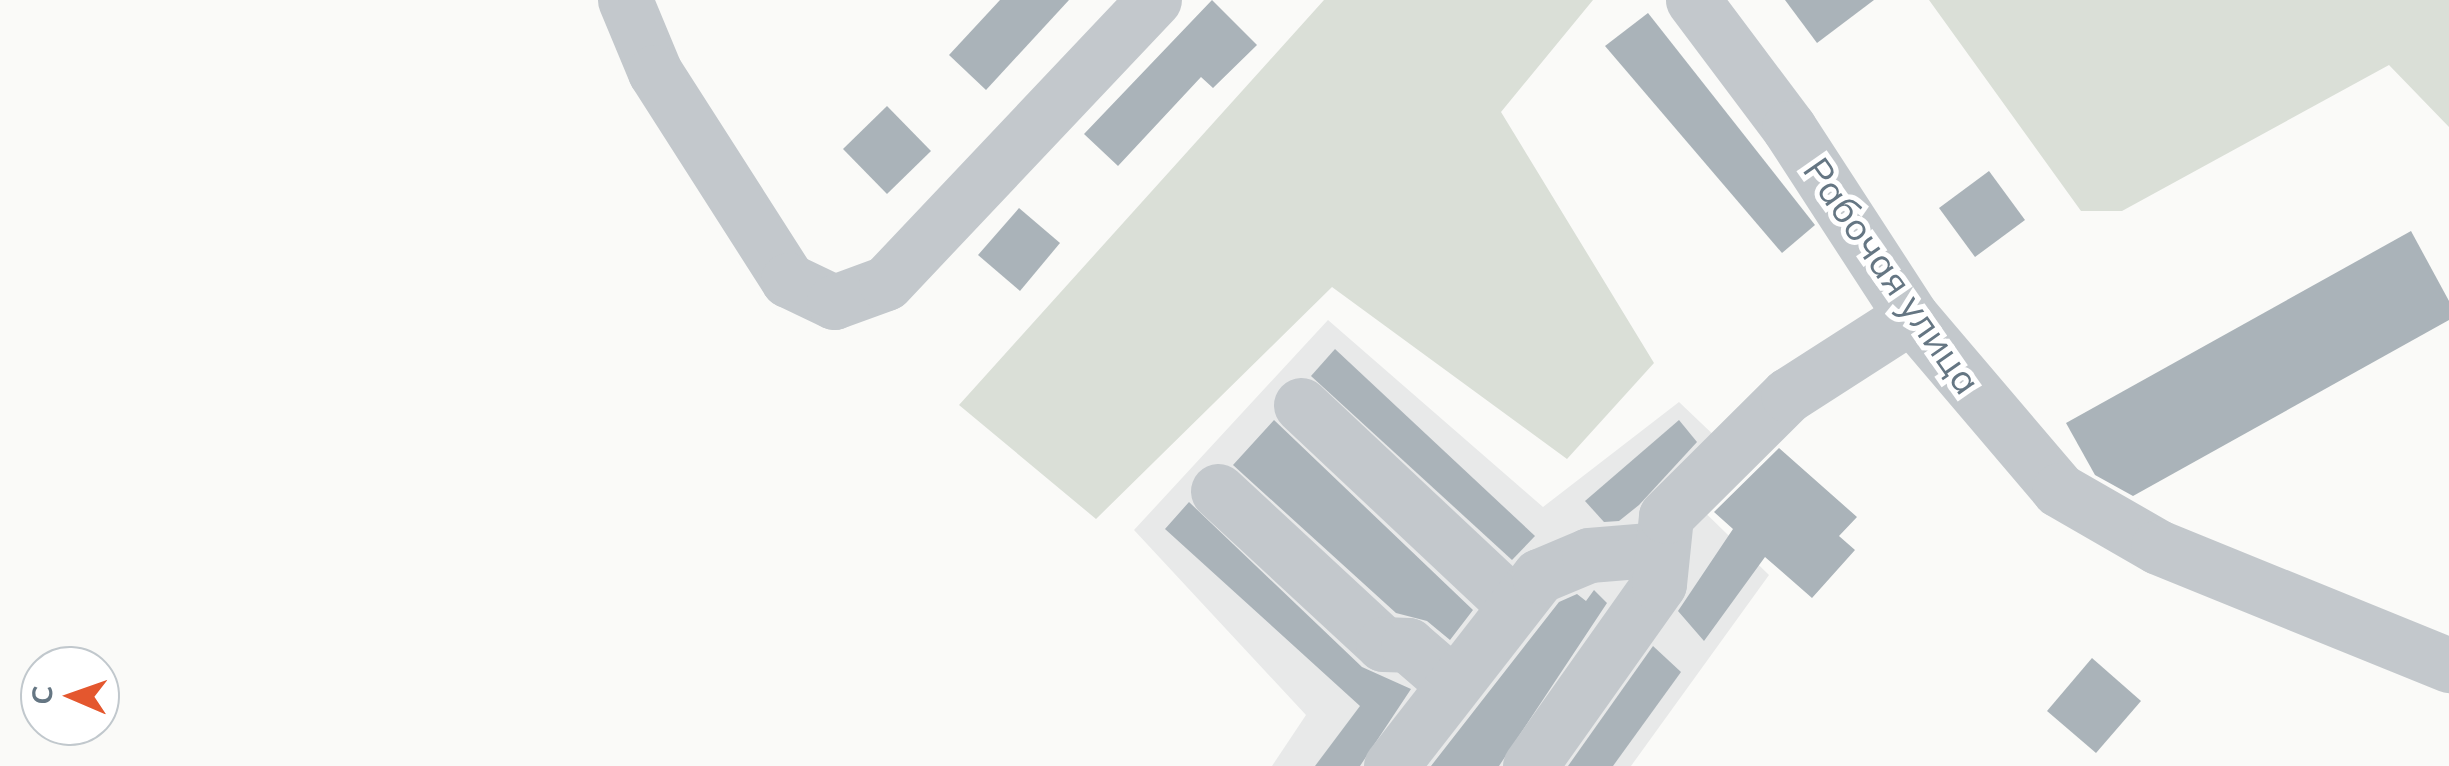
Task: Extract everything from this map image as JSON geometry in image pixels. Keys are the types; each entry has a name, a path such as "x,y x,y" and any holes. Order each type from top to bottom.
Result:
{"street":[{"path":"625,0 655,72 788,280 834,302 886,284 1154,0"},
{"name":"Рабочая улица","path":"1694,0 1789,128 1911,316 2059,490 2158,548 2449,665"},
{"path":"1530,766 1659,584 1666,516 1788,394 1911,316"},
{"path":"1301,405 1512,603"},
{"path":"1218,491 1383,644 1408,644 1452,683"},
{"path":"1391,766 1512,603 1539,576 1589,555 1662,549"}],"shaded area":[{"path":"1324,0 1593,0 1501,112 1654,363 1567,459 1332,287 1096,519 959,405"},
{"path":"1929,0 2449,0 2449,127 2389,65 2122,211 2081,211"},
{"path":"1328,320 1543,507 1679,402 1721,442 1682,490 1769,575 1631,766 1272,766 1306,715 1134,530"}],"building":[{"path":"1000,0 1069,0 986,90 949,55"},
{"path":"1212,0 1257,45 1213,88 1201,77 1118,166 1084,134"},
{"path":"1785,0 1874,0 1817,43"},
{"path":"1648,13 1815,225 1782,253 1605,46"},
{"path":"887,106 931,151 887,194 843,149"},
{"path":"1989,171 2025,220 1975,257 1939,208"},
{"path":"1019,208 1060,243 1020,291 978,255"},
{"path":"2411,231 2449,301 2449,320 2133,496 2095,475 2066,423"},
{"path":"1335,349 1535,536 1512,560 1311,376"},
{"path":"1274,420 1473,610 1450,640 1427,621 1396,613 1233,465"},
{"path":"1679,420 1697,442 1639,505 1619,521 1604,522 1585,501"},
{"path":"1779,448 1857,517 1839,536 1855,550 1812,598 1765,557 1704,641 1678,611 1733,529 1714,512"},
{"path":"1189,502 1362,667 1411,689 1360,766 1315,766 1360,706 1165,529"},
{"path":"1594,590 1607,603 1499,766 1431,766 1559,602 1577,594 1586,601"},
{"path":"1653,646 1681,672 1613,766 1568,766"},
{"path":"2092,658 2141,701 2096,753 2047,711"}]}
